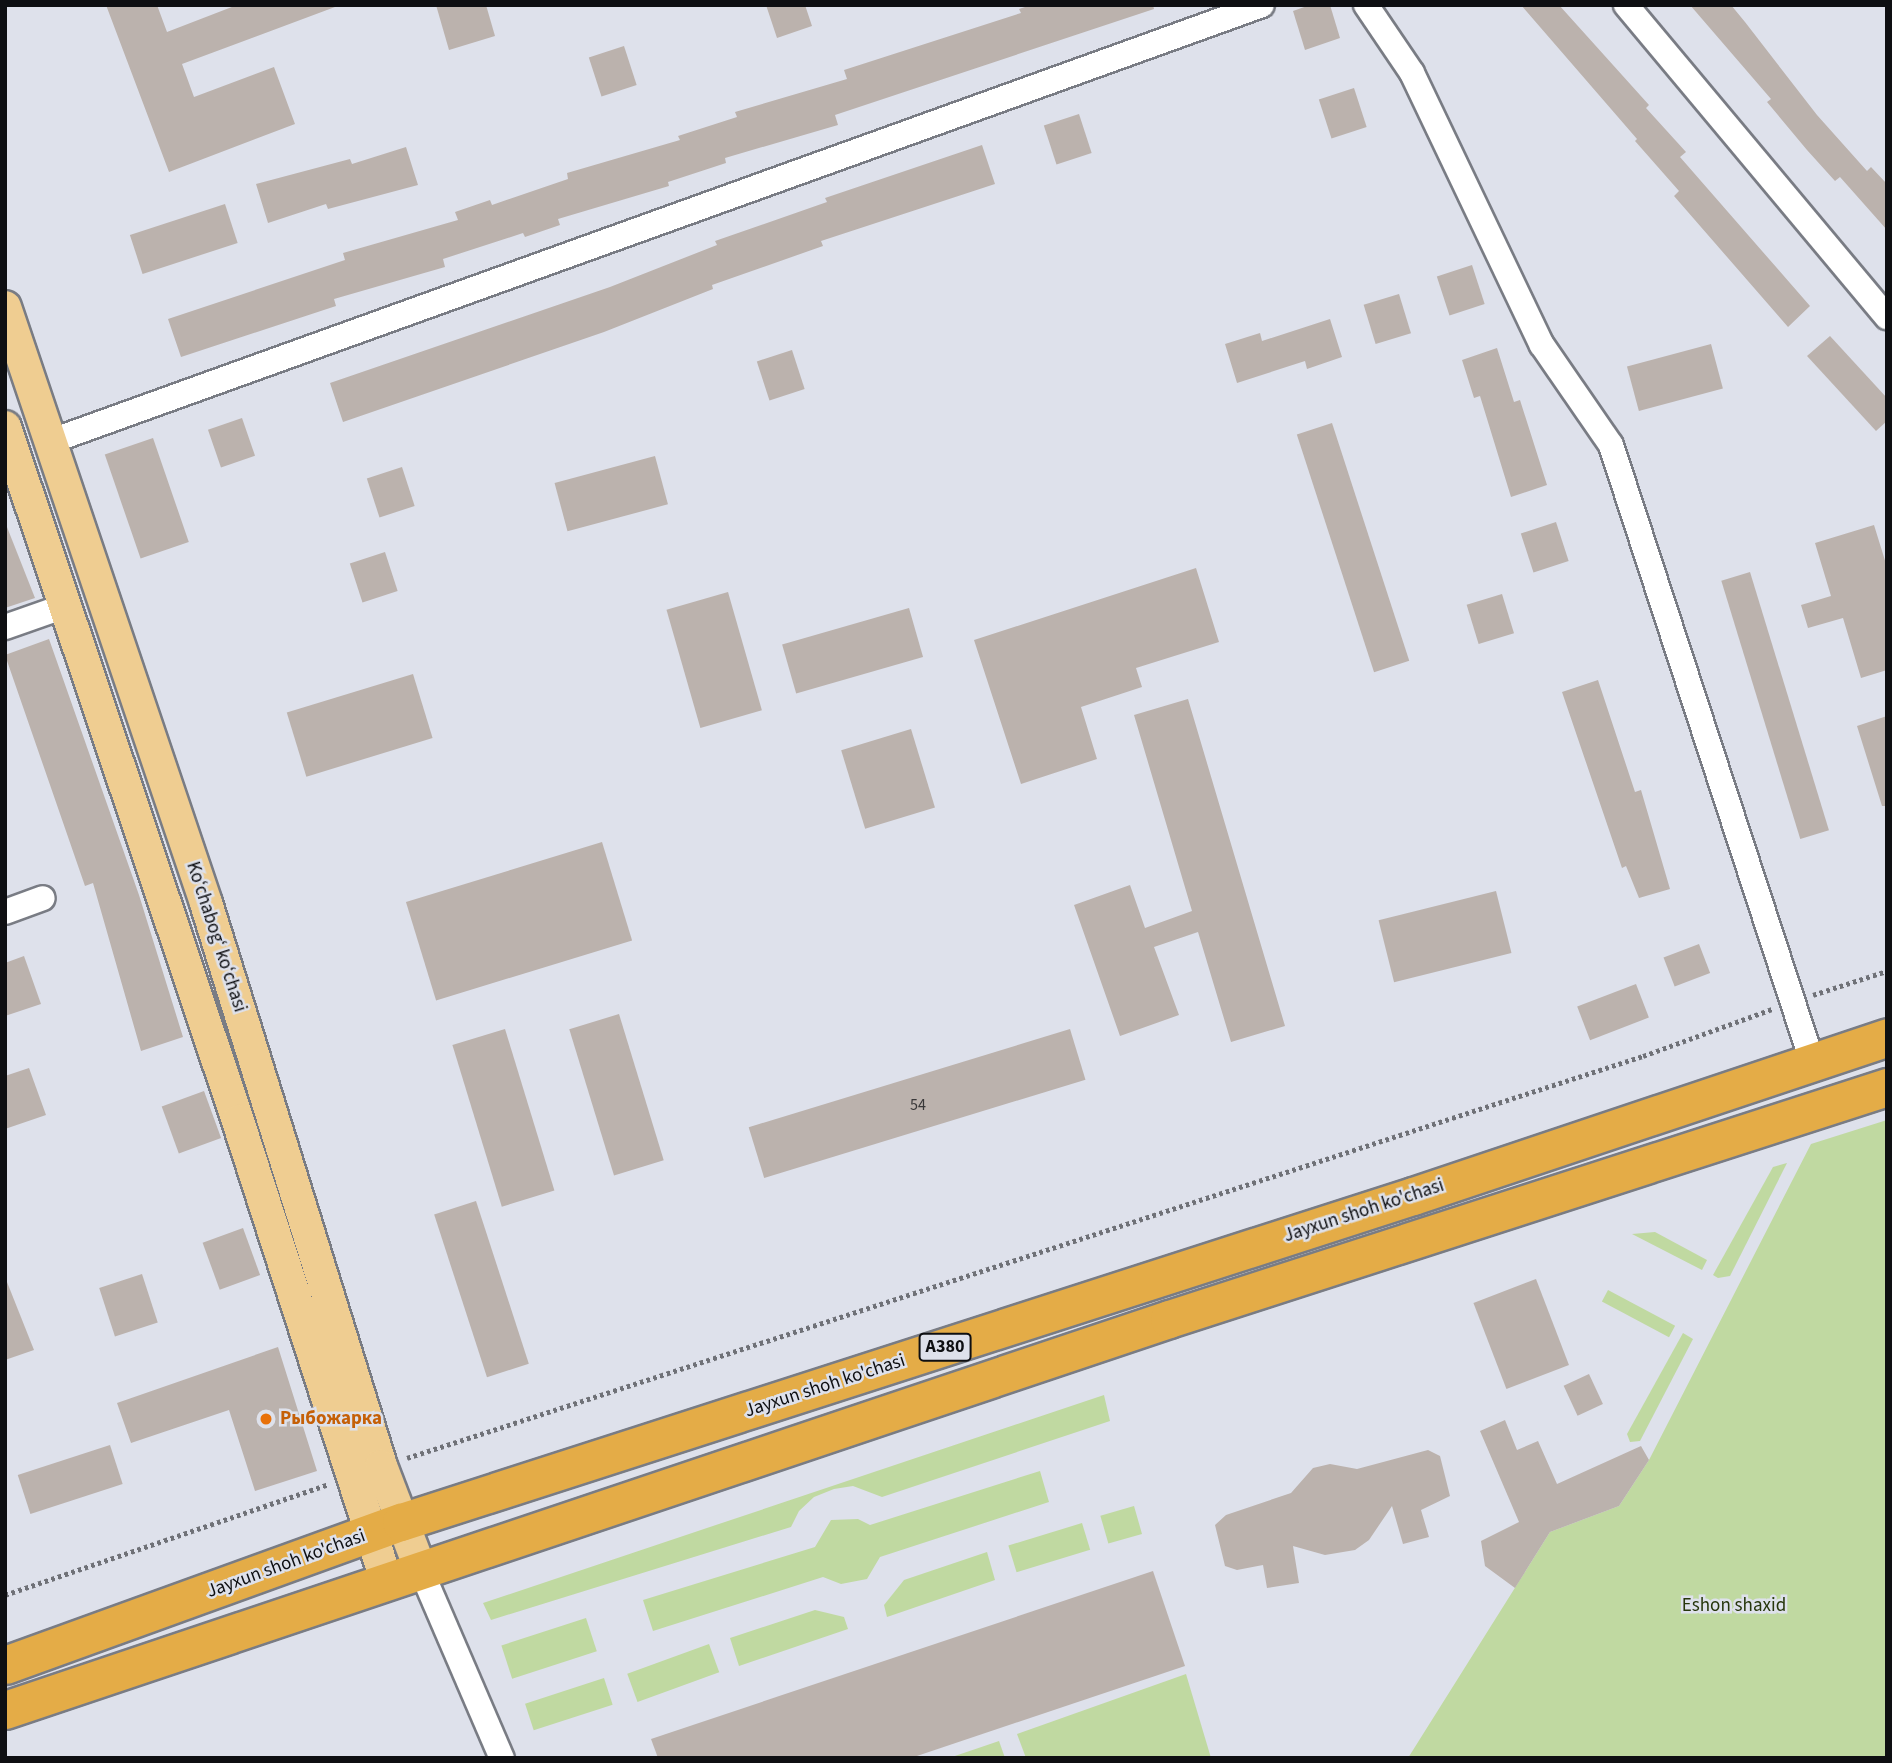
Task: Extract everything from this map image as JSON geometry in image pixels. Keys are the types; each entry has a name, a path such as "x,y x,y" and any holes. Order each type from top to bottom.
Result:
{"highway":[{"name":"Jayxun shoh ko'chasi","path":"5,1665 385,1528 1459,1180 1887,1037"},
{"path":"1774,1073 1790,1118"},
{"name":"A380","path":"5,1710 818,1436 1887,1087"},
{"path":"1459,1180 1470,1222"},
{"path":"804,1393 818,1436"}],"main road":[{"name":"Ko‘chabog‘ ko‘chasi","path":"5,307 206,904 381,1466 386,1580"},
{"name":"Ko‘chabog‘ ko‘chasi","path":"8,434 169,914 350,1477 385,1528 420,1568"}],"street":[{"path":"8,434 47,436 1262,5"},
{"path":"1366,5 1412,73 1542,345 1611,445 1812,1061"},
{"path":"1626,5 1887,317"},
{"path":"5,627 65,606"},
{"path":"5,912 43,898"},
{"path":"169,914 206,904"},
{"path":"420,1568 502,1758"}],"path":[{"path":"381,1466 1643,1056 1794,1001 1887,971"},
{"path":"5,1595 350,1477"}],"green space":[{"name":"Eshon shaxid","path":"1887,1120 1887,1758 1408,1758 1550,1532 1619,1506 1649,1460 1811,1144"},
{"path":"1787,1163 1730,1276 1718,1278 1713,1275 1773,1167"},
{"path":"1655,1232 1707,1260 1702,1270 1632,1234"},
{"path":"1608,1290 1675,1326 1669,1337 1602,1301"},
{"path":"1683,1333 1693,1339 1640,1441 1630,1442 1627,1434"},
{"path":"1104,1395 1110,1421 882,1497 853,1486 834,1489 814,1497 799,1511 791,1527 491,1620 483,1603"},
{"path":"1040,1471 1049,1502 880,1557 867,1579 841,1584 823,1577 653,1631 643,1600 815,1547 831,1520 858,1519 870,1525"},
{"path":"1134,1506 1142,1534 1108,1544 1100,1516"},
{"path":"1082,1523 1090,1550 1017,1572 1008,1546"},
{"path":"987,1552 995,1580 887,1617 884,1605 904,1580"},
{"path":"815,1610 844,1617 848,1629 739,1666 730,1638"},
{"path":"586,1618 597,1651 512,1679 501,1646"},
{"path":"709,1644 719,1672 638,1702 627,1674"},
{"path":"1186,1674 1211,1758 1026,1758 1017,1734"},
{"path":"604,1678 613,1705 534,1730 525,1704"},
{"path":"999,1741 1005,1758 949,1758"}],"building":[{"path":"106,5 157,5 167,32 237,5 335,7 182,64 194,97 274,67 295,124 169,172"},
{"path":"436,5 486,5 495,36 449,50"},
{"path":"766,5 805,5 812,26 777,38"},
{"path":"1031,5 1153,5 1154,9 835,115 838,125 725,158 726,163 668,182 669,186 558,219 560,225 525,237 523,233 443,259 445,267 334,299 336,306 181,357 168,319 345,260 343,253 458,220 455,212 490,200 492,205 568,179 567,173 680,140 678,136 737,117 735,112 847,79 844,70 1021,13 1019,9"},
{"path":"1310,5 1330,5 1340,38 1305,50 1293,11"},
{"path":"1521,5 1559,5 1649,105 1646,108 1686,152 1680,157 1810,306 1788,327 1674,196 1679,191"},
{"path":"1690,5 1731,5 1817,115 1867,171 1871,167 1887,184 1887,230 1840,177 1835,181 1807,150 1767,102 1771,99"},
{"path":"624,46 637,85 601,96 589,57"},
{"path":"1354,88 1367,127 1331,138 1319,99"},
{"path":"1079,114 1092,153 1056,164 1044,125"},
{"path":"982,145 995,184 821,241 823,246 712,285 713,289 604,332 343,422 330,383 610,287 717,245 715,241 827,202 825,198"},
{"path":"406,147 418,185 328,209 326,204 268,223 256,184 350,159 352,164"},
{"path":"225,204 238,243 143,274 130,235"},
{"path":"1472,265 1485,304 1449,315 1437,276"},
{"path":"1399,294 1411,333 1376,344 1364,305"},
{"path":"1330,319 1342,357 1307,369 1305,361 1237,383 1225,344 1260,333 1262,341"},
{"path":"1830,336 1887,398 1887,421 1876,431 1807,356"},
{"path":"1711,344 1723,388 1639,411 1627,367"},
{"path":"1497,348 1514,402 1520,400 1547,485 1511,497 1480,396 1474,398 1462,360"},
{"path":"792,350 805,389 769,400 757,361"},
{"path":"242,418 255,456 221,468 208,430"},
{"path":"1332,423 1409,661 1374,672 1297,434"},
{"path":"153,438 189,542 141,559 105,455"},
{"path":"655,456 668,504 567,531 555,483"},
{"path":"402,467 415,506 379,517 367,478"},
{"path":"5,522 35,598 5,608"},
{"path":"1556,522 1569,561 1533,572 1521,533"},
{"path":"1874,525 1887,567 1887,670 1861,678 1843,618 1808,628 1801,605 1831,596 1815,543"},
{"path":"385,552 398,591 362,602 350,563"},
{"path":"1196,568 1219,642 1136,668 1142,687 1081,707 1097,759 1021,784 974,640"},
{"path":"1750,572 1829,830 1800,839 1721,581"},
{"path":"728,592 762,710 700,728 666,610"},
{"path":"1502,594 1514,633 1479,644 1467,605"},
{"path":"909,608 923,657 796,693 782,644"},
{"path":"49,639 139,895 183,1037 141,1051 93,883 85,886 5,655"},
{"path":"413,674 433,738 306,777 287,713"},
{"path":"1598,680 1635,792 1641,790 1670,889 1639,898 1626,866 1622,868 1562,692"},
{"path":"1188,699 1285,1026 1231,1042 1198,932 1154,947 1179,1015 1120,1036 1074,905 1130,885 1145,928 1192,911 1134,715"},
{"path":"1887,716 1887,806 1882,806 1857,726"},
{"path":"911,729 935,807 865,829 841,750"},
{"path":"602,842 632,940 436,1000 406,902"},
{"path":"1496,891 1511,953 1394,982 1379,920"},
{"path":"1699,944 1710,973 1675,987 1664,958"},
{"path":"24,956 41,1004 5,1016 5,963"},
{"path":"1636,984 1649,1018 1590,1040 1577,1007"},
{"path":"619,1014 664,1160 614,1176 569,1029"},
{"path":"505,1029 554,1191 502,1207 452,1045"},
{"path":"1070,1029 1085,1080 764,1178 749,1127"},
{"path":"29,1068 46,1115 5,1129 5,1076"},
{"path":"204,1091 221,1138 179,1153 162,1106"},
{"path":"476,1201 529,1364 487,1377 434,1215"},
{"path":"243,1228 260,1275 220,1290 203,1243"},
{"path":"142,1274 158,1323 115,1336 99,1288"},
{"path":"5,1277 34,1350 5,1360"},
{"path":"1536,1279 1569,1365 1506,1389 1473,1303"},
{"name":"Рыбожарка","path":"278,1347 317,1471 255,1491 229,1410 131,1443 117,1403"},
{"path":"1589,1374 1603,1404 1578,1416 1564,1386"},
{"path":"1505,1420 1517,1450 1538,1441 1557,1484 1641,1446 1649,1460 1619,1506 1550,1532 1515,1588 1485,1566 1481,1541 1519,1522 1480,1431"},
{"path":"110,1445 123,1484 30,1514 18,1475"},
{"path":"1428,1450 1440,1456 1450,1496 1421,1510 1429,1537 1403,1544 1392,1506 1369,1540 1355,1550 1325,1555 1293,1546 1299,1583 1267,1588 1263,1565 1237,1570 1225,1566 1215,1525 1226,1515 1291,1493 1313,1468 1330,1464 1357,1469"},
{"path":"1153,1571 1185,1666 911,1758 658,1758 651,1739"}],"place":[{"name":"Рыбожарка","path":"266,1419"}]}
